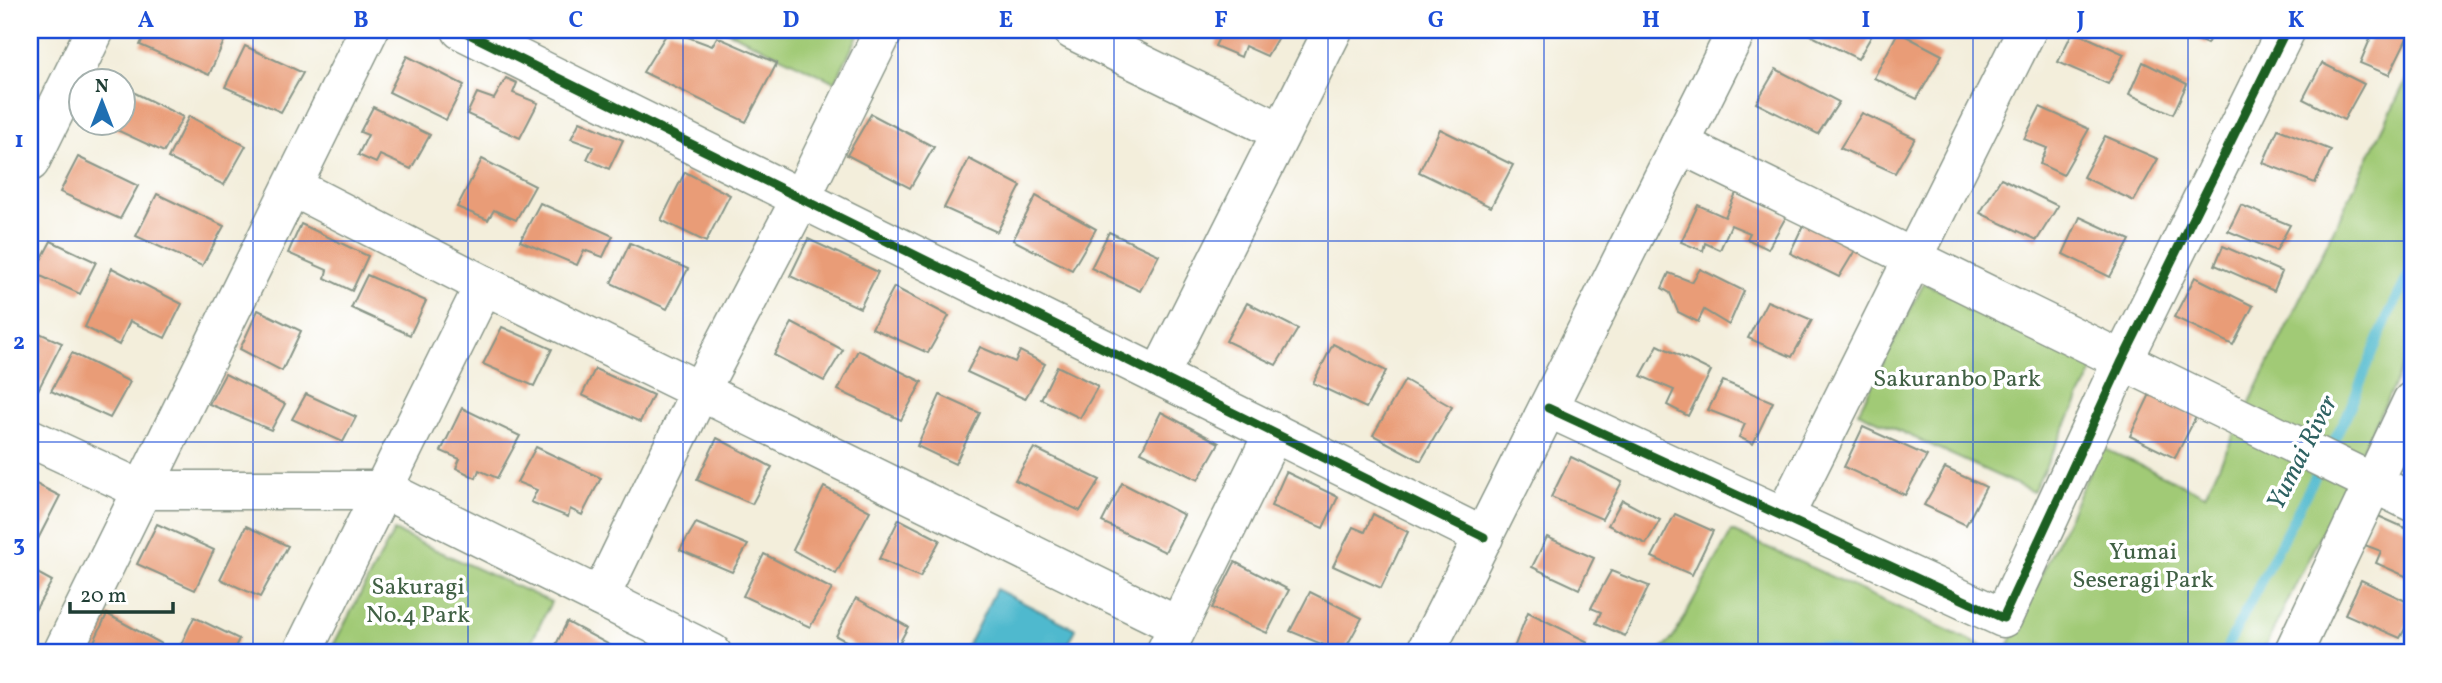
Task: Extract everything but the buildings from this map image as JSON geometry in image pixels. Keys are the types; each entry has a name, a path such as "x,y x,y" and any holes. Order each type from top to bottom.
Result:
{"street":[{"path":"30,162 96,30"},
{"path":"62,653 369,30"},
{"path":"461,30 1483,537"},
{"path":"600,597 700,391 801,198 884,30"},
{"path":"1072,30 1281,132"},
{"path":"1159,376 1333,30"},
{"path":"1425,653 1737,30"},
{"path":"1784,517 2027,30"},
{"path":"1548,408 2003,618 2122,361 2286,30"},
{"path":"1680,144 2412,502"},
{"path":"293,187 700,391 1171,640 1274,432"},
{"path":"302,653 385,490 484,285"},
{"path":"2293,653 2365,478 2412,401"},
{"path":"30,438 142,490 385,490 712,653"}],"green space":[{"path":"725,30 861,30 835,82"},
{"name":"Yumai Seseragi Park","path":"2412,68 2412,349 2262,653 2005,653 2101,447 2205,495"},
{"name":"Sakuranbo Park","path":"1924,283 2096,365 2033,492 1858,412"},
{"name":"Sakuragi No.4 Park","path":"394,531 551,602 526,653 329,653"},
{"path":"1732,531 1997,653 1658,653 1673,638"}],"water":[{"path":"996,589 1076,629 1064,653 964,653"}],"waterway":[{"name":"Yumai River","path":"2224,653 2347,415 2388,316 2412,268"},
{"name":"Yumai River","path":"1763,653 1804,647 1845,653"}],"cycle path":[{"path":"461,30 1484,537"},
{"path":"1548,408 2003,618 2122,361 2286,30"}]}
